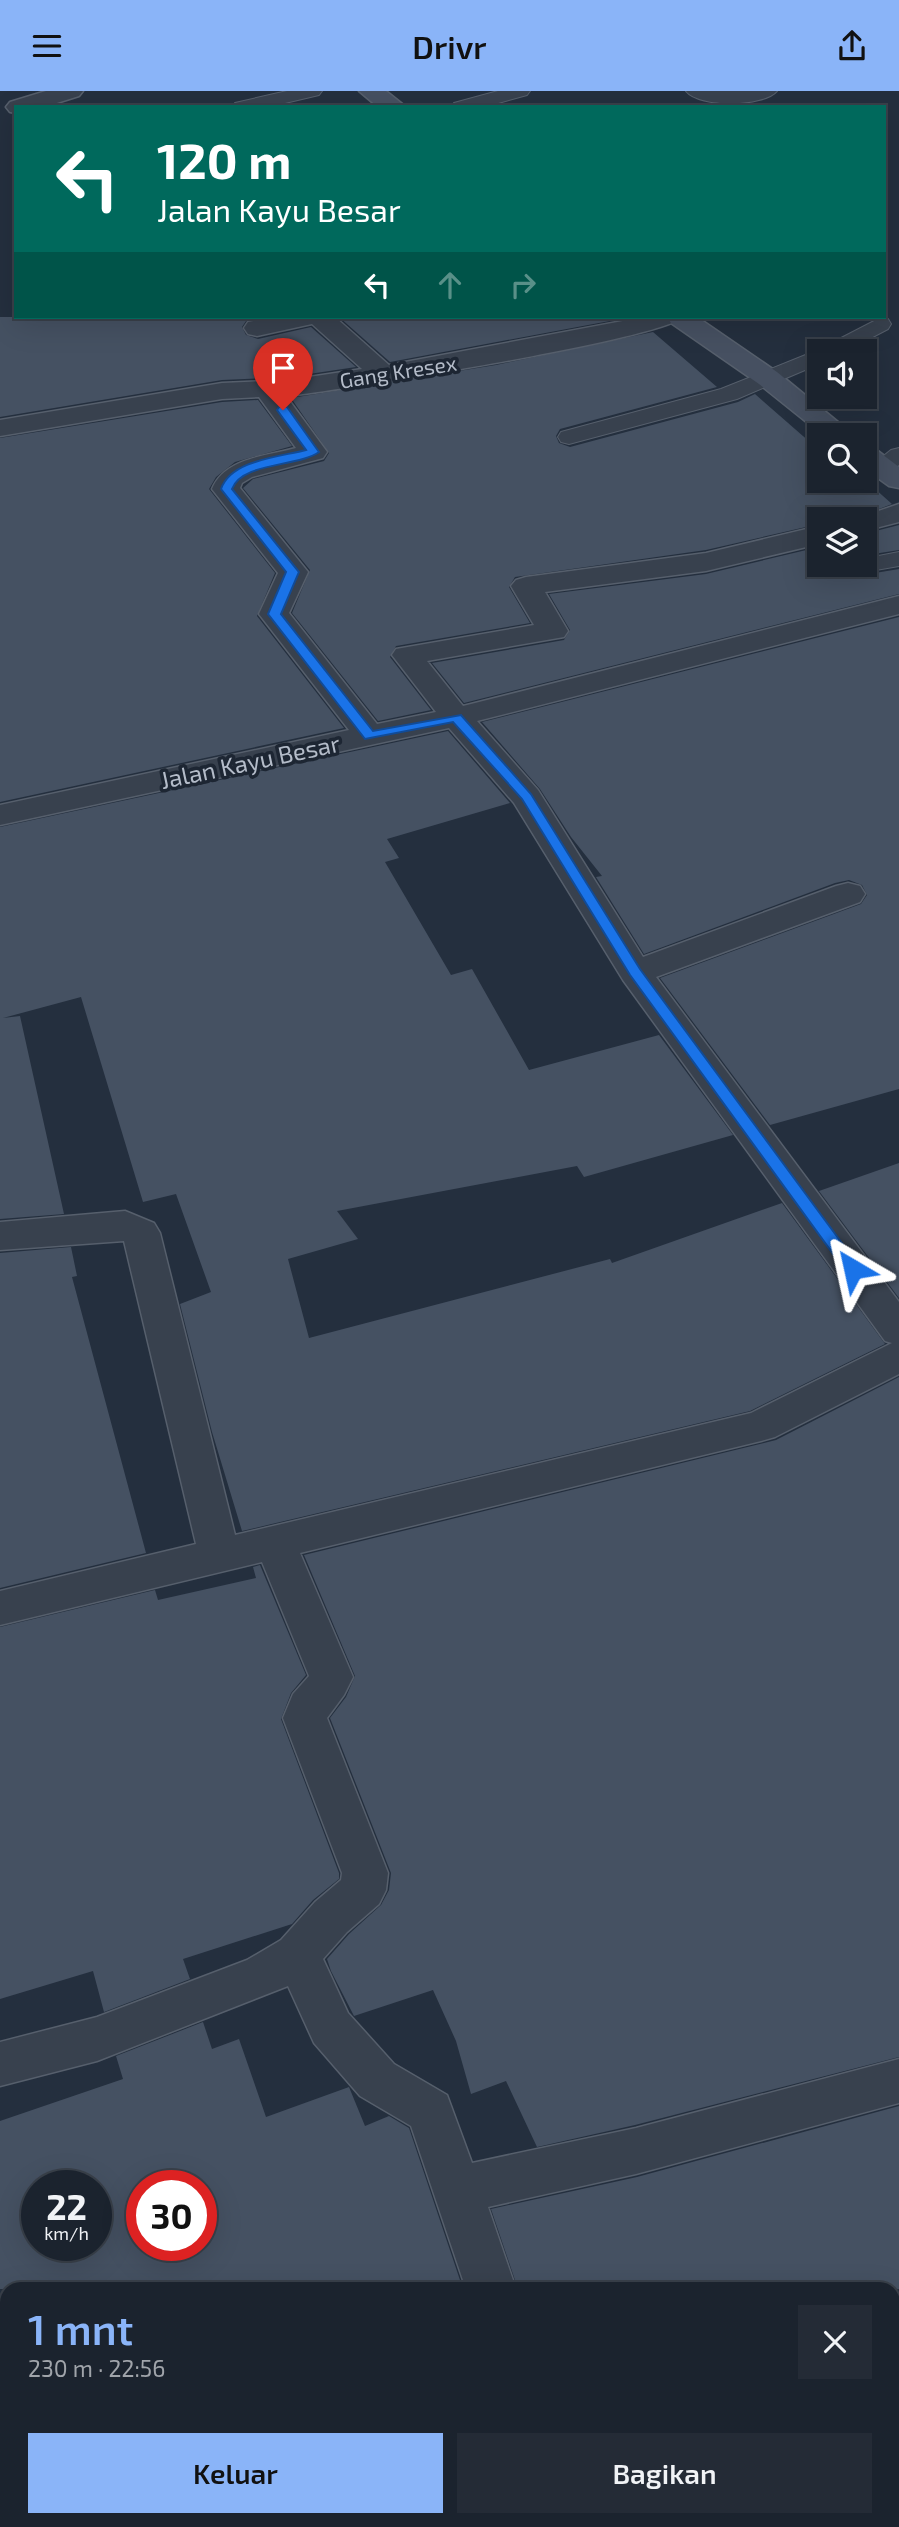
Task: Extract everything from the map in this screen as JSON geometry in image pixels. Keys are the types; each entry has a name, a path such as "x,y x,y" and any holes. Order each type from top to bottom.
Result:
{"main road":[{"path":"371,91 391,105"},
{"path":"683,319 768,378 825,423"}],"street":[{"path":"24,105 71,91"},
{"path":"257,328 300,319"},
{"path":"322,319 383,374"},
{"name":"Gang Kresex","path":"0,428 222,391 267,389 383,374 642,326 663,319"},
{"path":"267,389 313,452 242,471 230,479 226,489 293,572 274,614 370,736"},
{"path":"877,519 899,513"},
{"path":"807,538 706,562 526,586 553,631 407,655 456,717 527,797 635,972 899,1331"},
{"name":"Jalan Kayu Besar","path":"0,815 456,717 899,605"},
{"path":"635,972 848,894"},
{"path":"0,1236 125,1225 141,1233 219,1555"},
{"path":"0,1608 98,1587 219,1555 761,1426 899,1356"},
{"path":"0,2064 97,2039 264,1975 297,1955 331,1917 363,1890 365,1873 305,1718 307,1707 325,1689 331,1677 275,1543"},
{"path":"297,1955 331,2028 377,2080 430,2111 438,2125 456,2190 489,2282"},
{"path":"456,2190 636,2151 899,2081"}],"lane":[{"path":"251,105 312,91"},
{"path":"468,105 520,91"},
{"path":"696,91 711,97 753,96 767,91"},
{"path":"852,339 880,324"},
{"path":"569,437 729,394 807,361"}],"building":[{"path":"0,317 254,319 246,321 242,327 246,335 258,339 311,327 356,367 289,377 222,380 0,417"},
{"path":"341,319 620,319 390,362"},
{"path":"653,332 717,387 560,429 556,436 559,443 570,447 738,402 755,394 807,440 807,493 877,493 877,491 892,504 877,510 877,507 807,507 807,527 706,550 515,577 509,587 530,623 396,646 390,657 431,710 378,721 292,613 310,570 243,488 253,479 324,461 329,453 291,398 496,365"},
{"path":"258,400 292,446 235,462 216,477 209,489 275,573 257,616 344,728 0,802 0,438 222,402"},
{"path":"899,525 899,550 877,553 877,531"},
{"path":"807,550 807,577 877,577 877,573 899,569 899,594 464,703 432,663 564,640 570,630 549,594 706,574"},
{"path":"899,617 899,1089 770,1125 660,978 861,904 867,895 862,885 849,880 835,883 644,954 596,877 602,876 571,837 540,789 482,722"},
{"path":"448,731 510,803 387,839 399,858 385,862 451,975 472,969 529,1070 659,1035 733,1135 584,1177 577,1166 337,1211 358,1239 288,1259 309,1338 610,1259 612,1263 782,1203 885,1344 750,1411 242,1531 212,1432 180,1304 211,1292 176,1194 143,1202 81,997 3,1018 20,1016 64,1214 0,1219 0,827"},
{"path":"899,1163 899,1298 819,1191"},
{"path":"71,1247 77,1276 72,1277 146,1553 0,1588 0,1253"},
{"path":"899,1377 899,2057 635,2125 537,2147 506,2081 471,2094 456,2041 433,1990 354,2016 331,1971 327,1959 349,1934 381,1905 389,1890 391,1873 330,1718 346,1697 355,1676 304,1555 776,1440"},
{"path":"260,1565 306,1675 291,1693 281,1719 339,1879 313,1900 292,1924 183,1959 190,1979 104,2012 93,1971 0,1999 0,1627 155,1590 158,1600 256,1578 253,1567"},
{"path":"203,2022 212,2049 239,2039 266,2117 349,2087 365,2126 389,2116 409,2128 461,2282 0,2282 0,2121 123,2079 116,2056"},
{"path":"899,2106 899,2282 516,2282 491,2209 637,2177"}],"route":[{"path":"283,410 313,452 242,471 230,479 226,489 293,572 274,614 370,736 456,717 527,797 635,972 853,1269"}]}
